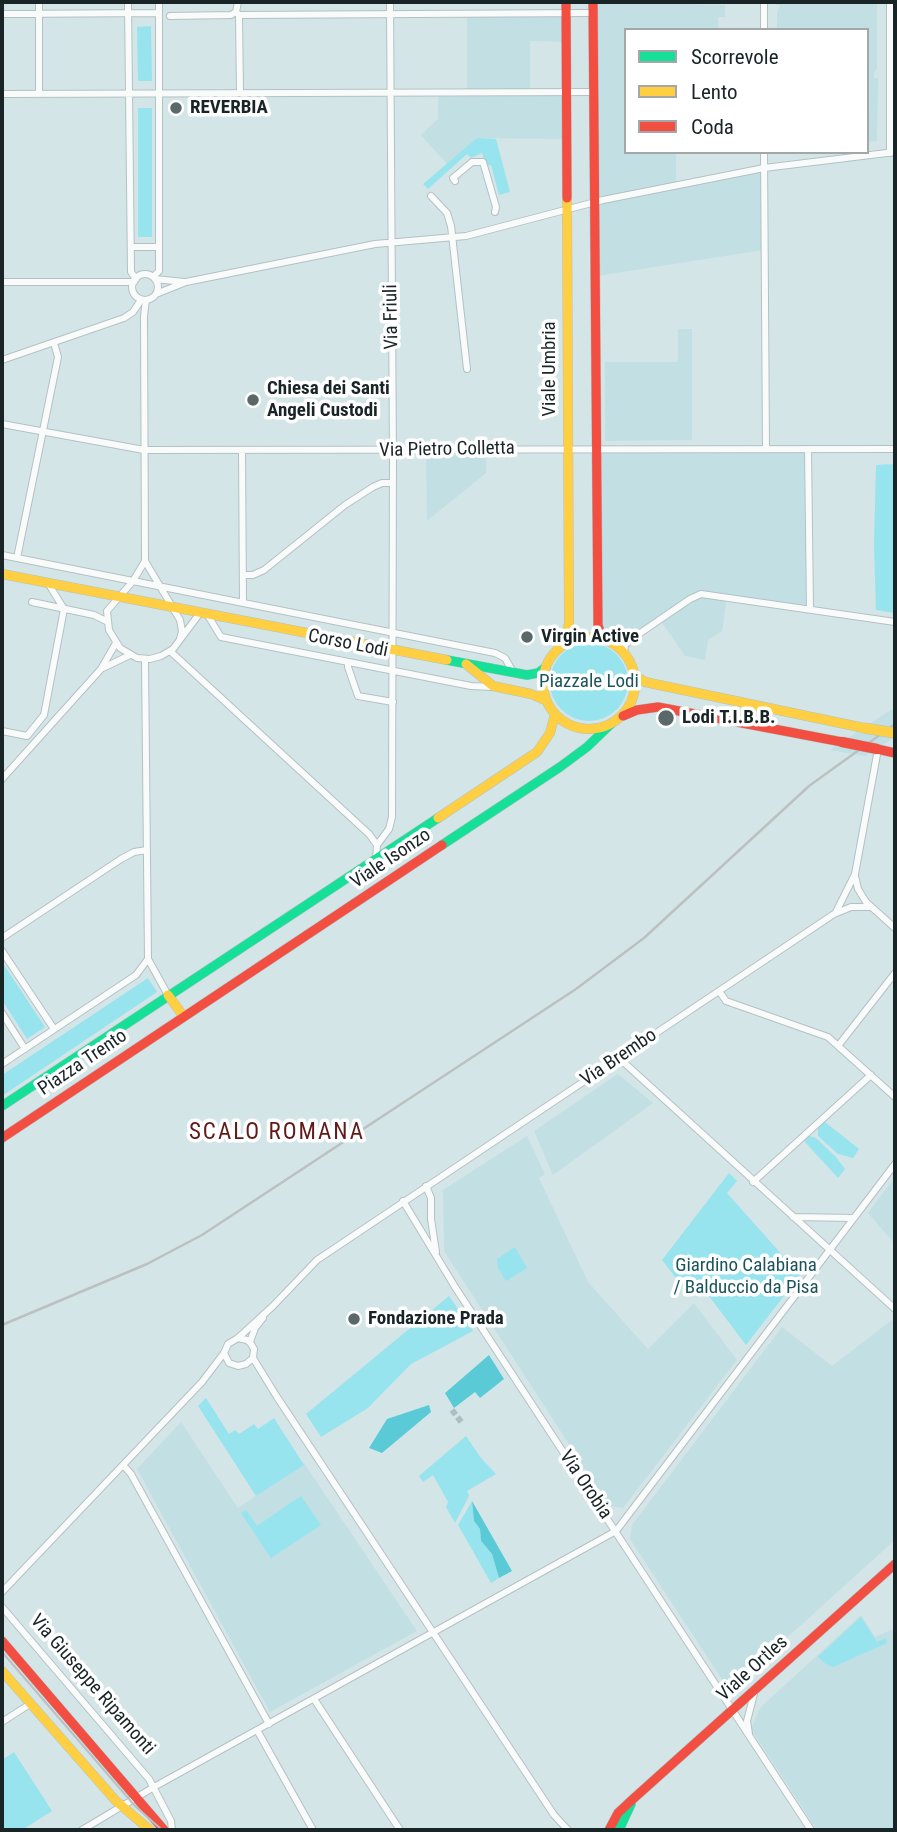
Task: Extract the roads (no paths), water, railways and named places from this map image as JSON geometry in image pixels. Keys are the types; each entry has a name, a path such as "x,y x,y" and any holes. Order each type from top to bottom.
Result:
{"main road":[{"name":"Viale Umbria","path":"564,645 569,623 566,2"},
{"path":"593,2 598,625 602,639"},
{"name":"Corso Lodi","path":"2,574 513,672 533,675 546,667"},
{"path":"615,720 632,700 635,686 634,675 624,653 614,644 602,639 574,639 553,654 546,667 543,684 547,701 555,714 566,723 594,729 615,720 637,710 658,706 895,752"},
{"name":"Corso Lodi","path":"465,663 496,687 531,694 547,701"},
{"path":"634,675 645,682 895,733"},
{"name":"Viale Isonzo","path":"169,995 537,752 553,728 555,714"},
{"name":"Viale Isonzo","path":"184,1017 560,767 587,747 615,720"},
{"path":"169,995 184,1017"},
{"name":"Piazza Trento","path":"2,1106 169,995"},
{"name":"Piazza Trento","path":"2,1138 184,1017"},
{"name":"Viale Ortles","path":"609,1830 618,1813 633,1799 895,1564"},
{"name":"Via Giuseppe Ripamonti","path":"2,1641 164,1830"},
{"path":"2,1671 122,1806 150,1830"},
{"name":"Viale Ortles","path":"619,1830 633,1799"}],"street":[{"path":"39,2 39,93"},
{"path":"128,2 131,272 135,280 135,295 144,300"},
{"path":"154,278 159,271 159,2"},
{"path":"238,2 240,93"},
{"name":"Via Friuli","path":"377,845 391,822 393,702 390,2"},
{"path":"764,2 764,28"},
{"path":"2,360 124,318 133,313 144,300 186,282 391,243 454,238 594,203 764,168 893,152 890,2"},
{"path":"2,14 159,13"},
{"path":"170,16 237,13 593,13"},
{"path":"2,94 593,92"},
{"path":"764,154 766,449"},
{"path":"455,181 453,178 472,162 482,159 496,207 495,212"},
{"path":"431,196 449,218 454,238 467,369"},
{"path":"131,247 159,247"},
{"path":"2,282 135,280 144,275 186,282"},
{"path":"154,278 158,286 156,294"},
{"path":"144,300 145,561 181,624 180,639"},
{"path":"17,558 58,357 54,343"},
{"name":"Via Pietro Colletta","path":"2,424 144,450 242,452 895,449"},
{"path":"808,449 810,609"},
{"path":"242,452 243,603"},
{"path":"243,575 253,575 264,570 345,505 373,487 392,483"},
{"name":"Corso Lodi","path":"2,555 498,654 505,658 513,672"},
{"path":"145,561 133,581 109,606 106,621 116,643 130,655 145,660 158,657 170,651 204,613"},
{"path":"2,731 24,736 29,734 44,715 64,609 48,583"},
{"path":"624,653 625,645 631,640 690,598 701,594 895,622"},
{"path":"32,602 94,615 106,621"},
{"name":"Corso Lodi","path":"204,613 221,637 471,686 496,687"},
{"path":"2,779 102,669 116,643"},
{"path":"170,651 365,830 377,845 376,858"},
{"path":"102,669 130,655"},
{"path":"145,660 148,959 169,995"},
{"path":"348,662 358,695 393,702"},
{"path":"46,706 58,717"},
{"name":"Via Brembo","path":"834,914 855,874 877,749"},
{"path":"2,938 121,859 134,852 147,850"},
{"path":"855,874 858,889 870,907 895,927"},
{"name":"Via Brembo","path":"273,1306 317,1260 403,1201 834,914 851,907 870,907"},
{"path":"2,951 54,1029"},
{"path":"2,1064 136,975 148,959"},
{"path":"838,1046 895,973"},
{"path":"136,975 148,975 161,984"},
{"path":"719,991 726,1001 828,1037 895,1097"},
{"path":"2,1013 24,1049"},
{"path":"619,1058 895,1308"},
{"path":"753,1182 871,1075"},
{"path":"82,1830 154,1787 616,1531 895,1164"},
{"path":"426,1186 431,1198 437,1260"},
{"name":"Via Orobia","path":"403,1201 437,1260 811,1830"},
{"path":"793,1217 854,1218"},
{"path":"415,1219 425,1222 431,1219"},
{"path":"2,1592 202,1382 225,1353 229,1342 238,1338 273,1306"},
{"path":"250,1342 255,1328 273,1306"},
{"path":"238,1338 250,1342 254,1349 253,1358 265,1377 554,1815 561,1830"},
{"path":"225,1353 229,1363 237,1366 246,1364 253,1358"},
{"path":"202,1382 229,1363"},
{"path":"246,1364 265,1377"},
{"path":"123,1465 269,1724"},
{"name":"Via Giuseppe Ripamonti","path":"2,1607 154,1787 171,1821 172,1830"},
{"path":"750,1736 747,1721 755,1690"},
{"path":"314,1699 400,1830"},
{"path":"2,1722 30,1704"},
{"path":"257,1730 313,1830"},
{"path":"554,1815 568,1830"}],"tunnel":[{"path":"452,1410 462,1423"}],"tram line":[{"path":"2,1652 135,1806 162,1830"}],"railway":[{"path":"2,1325 147,1264 202,1235 576,989 644,938 809,786 895,724"}],"place":[{"name":"REVERBIA","path":"176,108"},
{"name":"Chiesa dei Santi Angeli Custodi","path":"253,400"},
{"name":"Virgin Active","path":"527,637"},
{"name":"Lodi T.I.B.B.","path":"666,718"},
{"name":"Fondazione Prada","path":"354,1319"}],"district":[{"name":"SCALO ROMANA","path":"277,1133"}],"park label":[{"name":"Piazzale Lodi","path":"589,682"},
{"name":"Giardino Calabiana / Balduccio da Pisa","path":"746,1277"}]}
